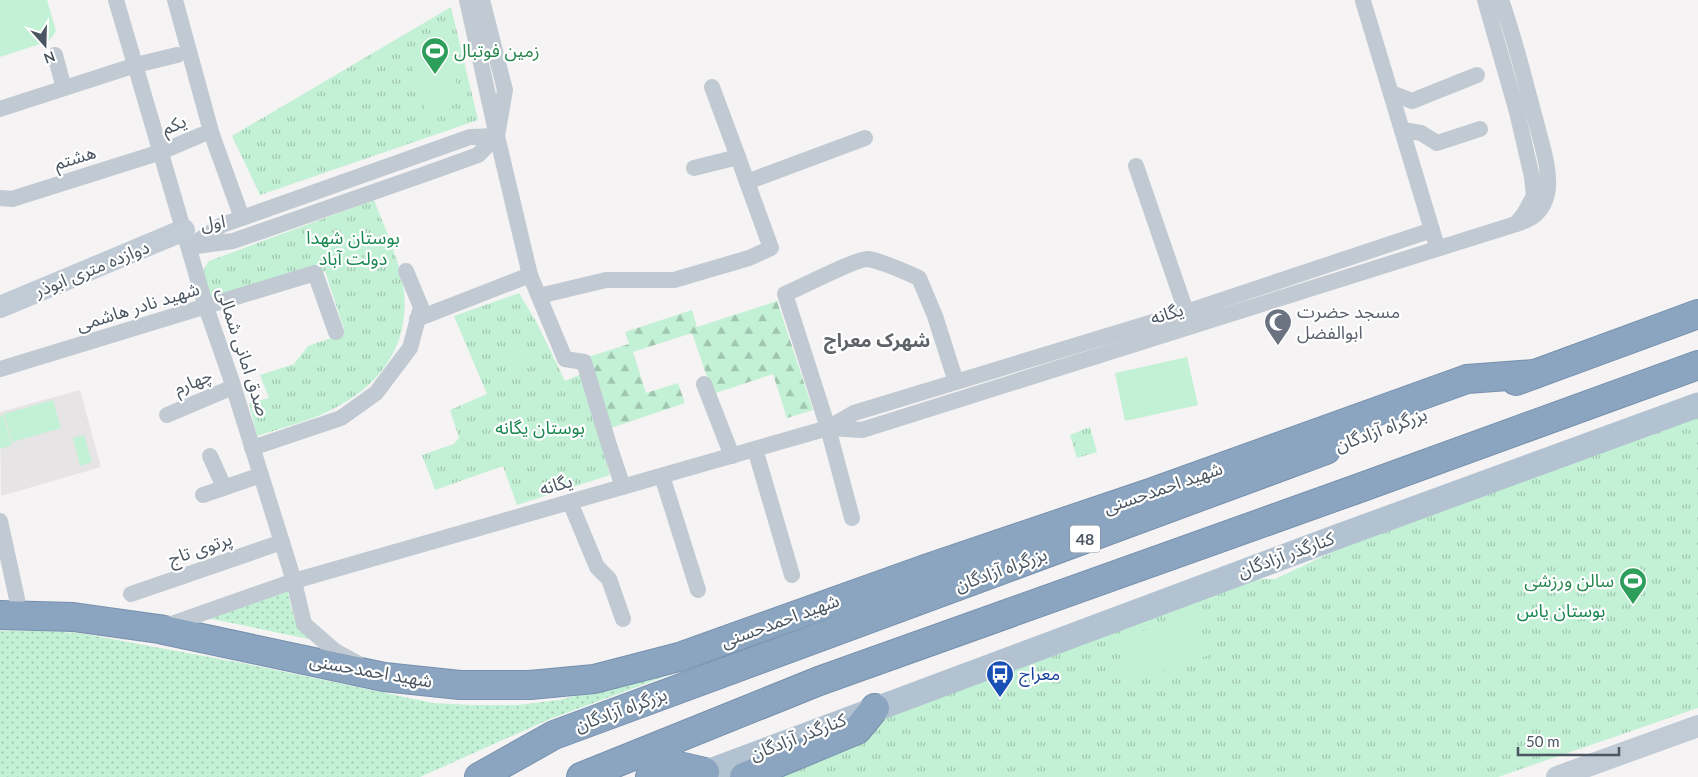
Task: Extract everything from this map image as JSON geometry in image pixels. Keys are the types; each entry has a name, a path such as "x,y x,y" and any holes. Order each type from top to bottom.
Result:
{"highway":[{"name":"بزرگراه آزادگان","path":"479,777 554,735 1698,314"},
{"path":"581,777 819,681 1698,365"},
{"name":"شهید احمدحسنی","path":"9,607 159,628 384,677 460,685 530,685 594,679 679,657 928,568 1150,493 1467,379 1534,374"},
{"name":"کنارگذر آزادگان","path":"744,777 857,730 874,708"},
{"path":"650,777 679,766 699,774"}],"main road":[{"name":"کنارگذر آزادگان","path":"699,774 1342,534 1698,405"}],"street":[{"name":"صدق امانی شمالی","path":"116,0 206,307 294,581 304,624 336,652 384,677"},
{"path":"175,0 212,135 242,218"},
{"path":"466,0 530,275 565,359 584,362 623,487"},
{"path":"1485,0 1517,112 1532,177 1534,196 1516,224"},
{"name":"یگانه","path":"159,628 294,581 828,428 854,413 956,382 1189,320 1438,249 1530,220 1542,208 1547,193 1547,166 1513,34 1501,0"},
{"path":"1363,1 1438,249"},
{"path":"483,2 505,90 497,136"},
{"path":"55,55 64,88"},
{"path":"0,109 136,65 177,55"},
{"path":"1391,93 1412,101 1477,76"},
{"path":"539,296 606,280 674,280 749,258 771,248 712,87"},
{"path":"1402,130 1421,134 1437,143 1480,129"},
{"name":"یکم","path":"161,152 202,135"},
{"name":"اول","path":"187,239 470,137 497,136"},
{"name":"اول","path":"187,239 233,241 478,155 497,136"},
{"path":"747,182 865,138"},
{"name":"هشتم","path":"0,198 12,199 161,152"},
{"path":"694,168 738,157"},
{"path":"1136,166 1189,320"},
{"name":"یگانه","path":"828,428 862,430 1189,320 1432,230"},
{"name":"دوازده متری ابوذر","path":"0,307 187,239"},
{"path":"852,518 828,428 785,294 804,287 832,272 866,259 897,268 919,278 935,316 956,382"},
{"path":"252,448 341,418 376,393 410,348 421,307 406,271"},
{"name":"شهید نادر هاشمی","path":"0,369 315,273 336,332"},
{"path":"417,319 530,275"},
{"path":"704,384 732,456"},
{"name":"چهارم","path":"168,415 233,387"},
{"path":"755,449 792,575"},
{"path":"210,456 224,488"},
{"path":"203,494 261,475"},
{"path":"662,476 698,590"},
{"path":"570,502 597,567 609,579 623,619"},
{"path":"0,521 9,607"},
{"name":"پرتوی تاج","path":"131,594 282,542"},
{"path":"1563,776 1698,726"}],"shaded area":[{"path":"80,390 101,467 1,496 0,412"}],"green space":[{"path":"0,0 47,0 56,31 49,41 0,57"},
{"path":"451,7 478,120 260,195 232,136"},
{"name":"زمین فوتبال","path":"447,34 460,101 427,118 407,50"},
{"name":"بوستان شهدا دولت آباد","path":"374,200 396,256 404,291 405,311 402,330 396,348 376,378 347,402 311,418 257,436 249,403 269,398 260,375 294,364 308,346 340,335 344,329 325,271 213,302 204,281 206,266 209,261"},
{"name":"بوستان یگانه","path":"519,293 538,325 565,381 581,374 610,475 517,505 503,466 435,490 422,455 454,444 459,438 450,410 487,394 454,316"},
{"path":"777,301 813,410 787,418 773,374 713,394 692,333 633,352 646,393 678,383 685,403 611,428 588,357 629,344 625,332 692,310 697,327"},
{"path":"522,334 531,367 516,371 507,338"},
{"path":"1187,357 1198,405 1125,421 1115,373"},
{"path":"53,400 61,428 12,442 4,414"},
{"path":"3,415 12,445 0,449 0,416"},
{"name":"بوستان یاس","path":"1698,416 1698,708 1498,777 747,777 872,723 1237,586 1261,579 1275,579 1366,536"},
{"path":"1090,427 1097,452 1077,458 1070,435"},
{"path":"84,435 92,462 80,466 73,438"},
{"path":"288,591 294,616 309,639 207,618"},
{"path":"1194,613 1209,655 1131,682 1116,640"},
{"path":"0,631 79,633 247,664 433,703 517,705 559,700 688,668 550,719 420,777 0,777"}],"place":[{"name":"زمین فوتبال","path":"435,75"},
{"name":"مسجد حضرت ابوالفضل","path":"1278,346"},
{"name":"سالن ورزشی","path":"1633,605"},
{"name":"معراج","path":"1000,698"}],"district":[{"name":"شهرک معراج","path":"877,340"}]}
